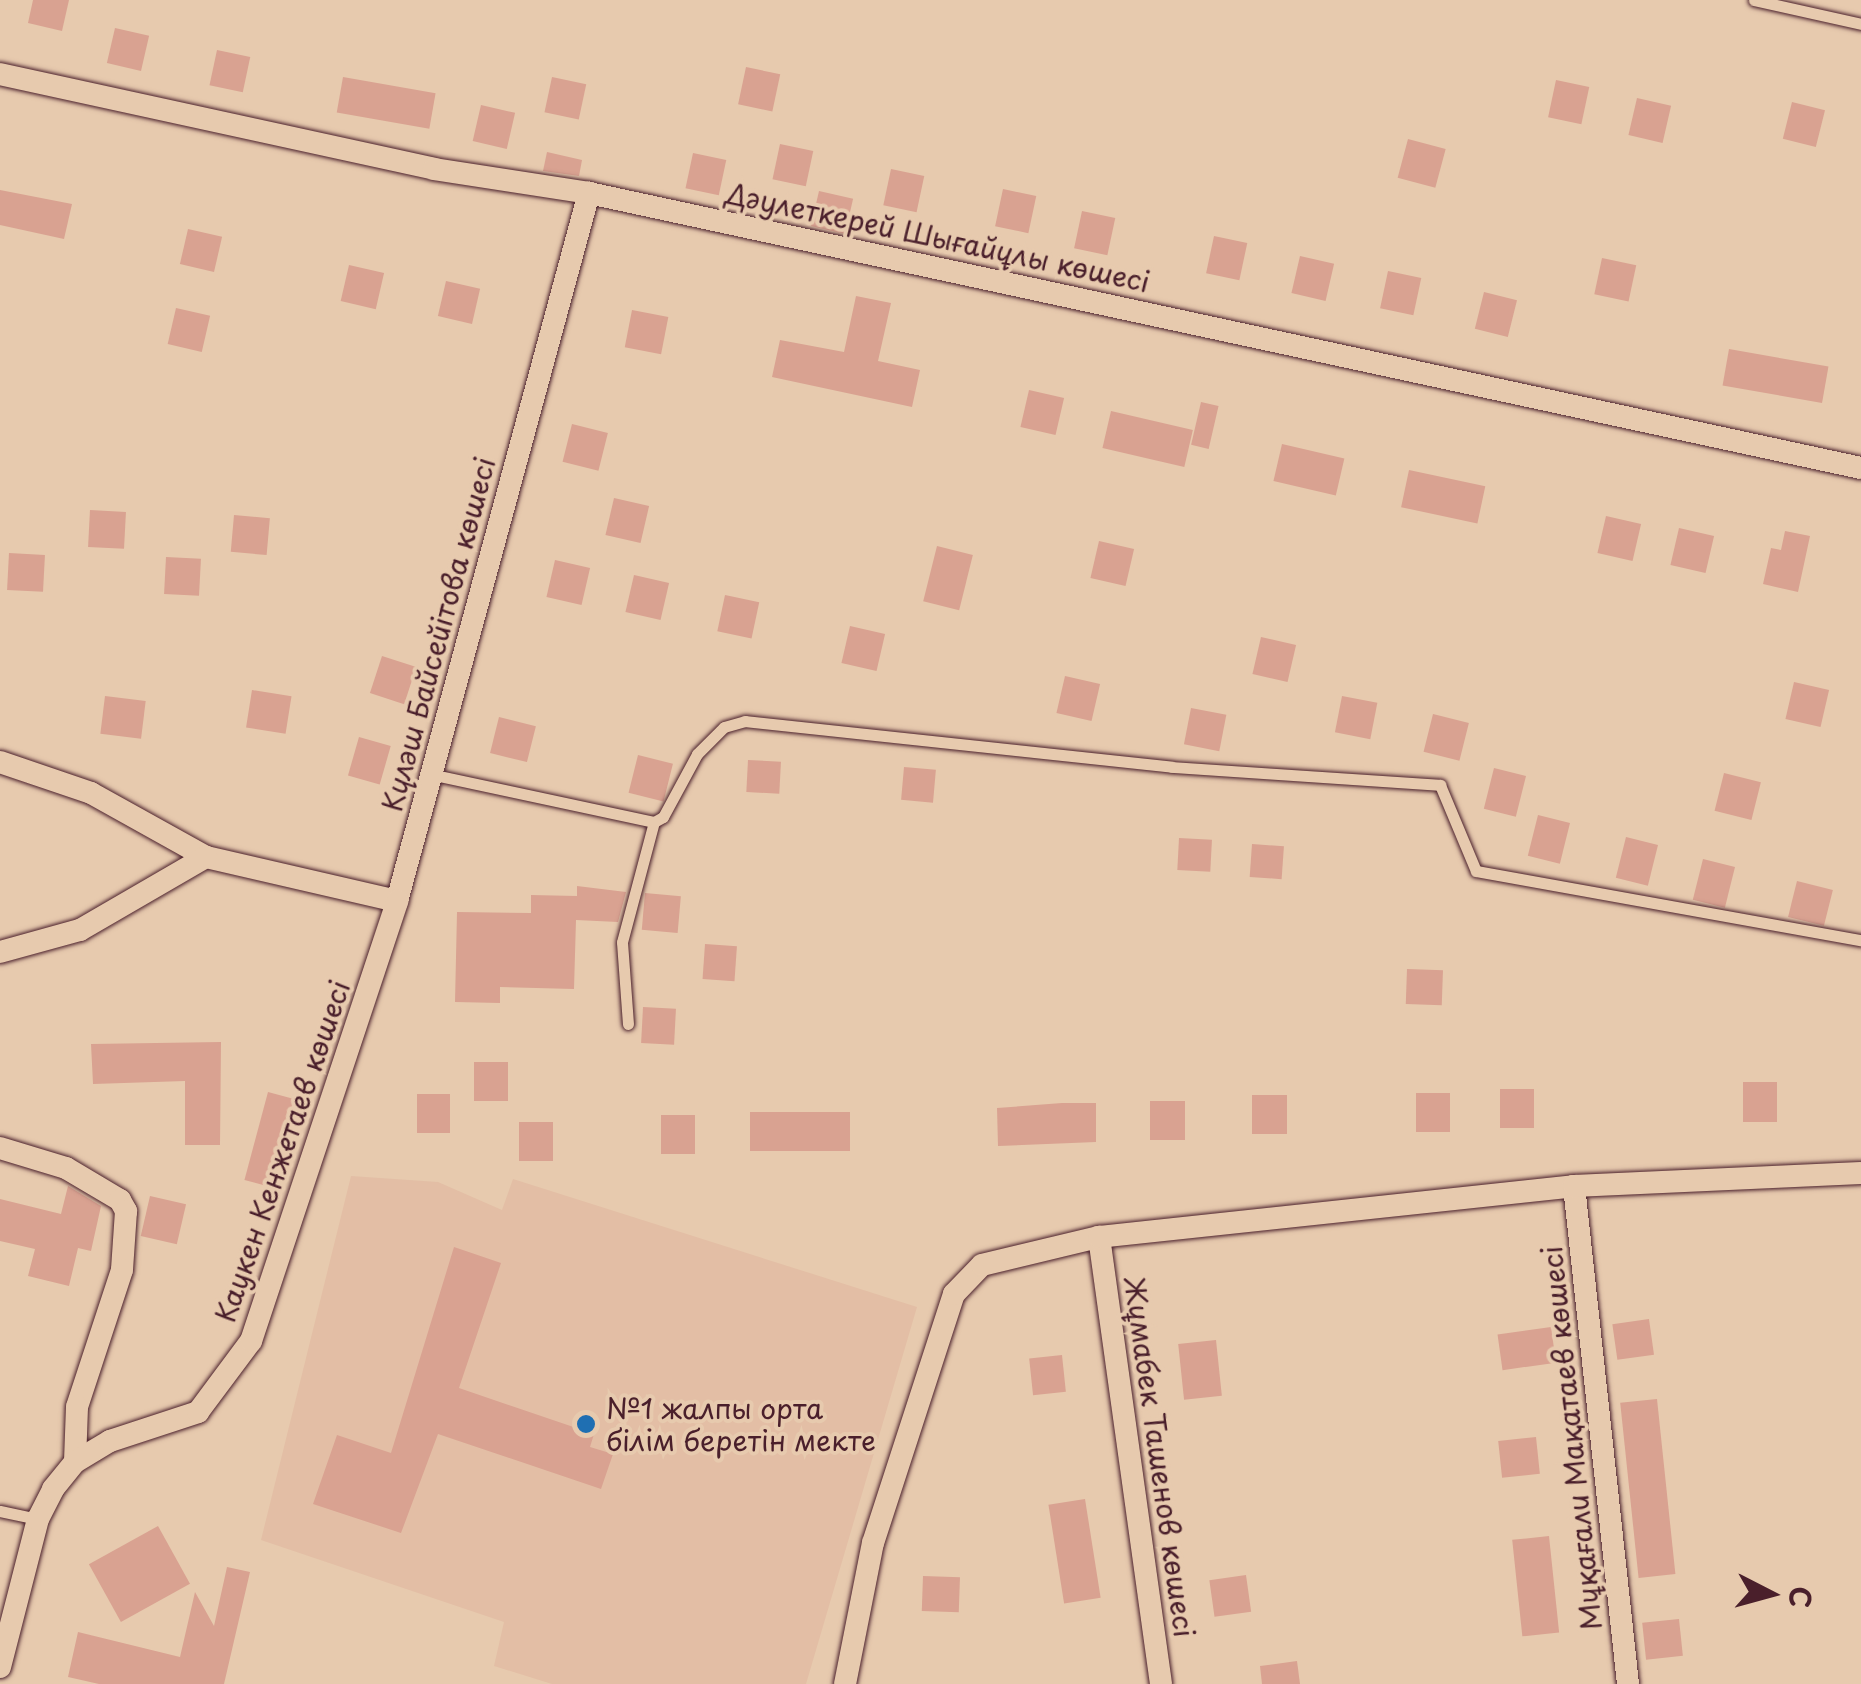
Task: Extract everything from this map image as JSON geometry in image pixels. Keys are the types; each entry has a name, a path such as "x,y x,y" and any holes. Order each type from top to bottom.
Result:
{"street":[{"name":"Дәулеткерей Шығайұлы көшесі","path":"0,74 434,169 589,193 1861,468"},
{"name":"Күләш Байсейітова көшесі","path":"397,901 589,193"},
{"path":"0,762 91,793 206,857 397,901"},
{"path":"0,952 80,930 206,857"},
{"name":"Каукен Кенжетаев көшесі","path":"0,1667 6,1613 38,1520 75,1462 110,1441 198,1412 251,1341 397,901"},
{"path":"0,1148 81,1175 126,1211 122,1270 76,1407 75,1462"},
{"path":"845,1684 873,1543 936,1348 954,1294 982,1265 1099,1238 1574,1186 1861,1173"},
{"name":"Мұқағали Мақатаев көшесі","path":"1574,1186 1628,1684"},
{"name":"Жұмабек Ташенов көшесі","path":"1099,1238 1160,1684"}],"lane":[{"path":"1754,0 1861,24"},
{"path":"430,774 654,822 663,817 697,754 724,727 745,720 1172,767 1440,786 1476,871 1861,940"},
{"path":"628,1024 622,942 654,822"},
{"path":"0,1511 38,1520"}],"shaded area":[{"name":"№1 жалпы орта білім беретін мекте","path":"351,1176 438,1182 502,1210 513,1179 917,1307 806,1684 552,1684 494,1666 504,1622 261,1540"}],"building":[{"path":"33,0 69,0 62,31 28,23"},
{"path":"115,28 149,36 141,71 107,63"},
{"path":"217,50 250,57 243,92 210,85"},
{"path":"746,67 780,74 772,111 738,104"},
{"path":"343,77 436,93 429,129 337,112"},
{"path":"552,77 586,84 579,119 545,112"},
{"path":"1556,80 1589,87 1581,124 1548,117"},
{"path":"1637,98 1671,106 1663,143 1628,135"},
{"path":"1792,102 1825,110 1816,147 1783,139"},
{"path":"481,105 515,113 507,149 473,141"},
{"path":"1408,139 1446,149 1435,188 1398,178"},
{"path":"780,144 813,151 806,186 773,179"},
{"path":"547,152 582,160 579,176 543,171"},
{"path":"693,153 726,160 719,195 686,188"},
{"path":"891,169 924,176 917,212 883,205"},
{"path":"1003,189 1036,196 1028,233 995,226"},
{"path":"0,190 72,204 64,239 0,225"},
{"path":"819,191 853,199 845,234 811,226"},
{"path":"1082,211 1115,218 1107,255 1074,248"},
{"path":"188,229 222,237 214,272 180,264"},
{"path":"1214,236 1247,243 1239,280 1206,273"},
{"path":"1300,256 1334,264 1326,301 1291,293"},
{"path":"1602,258 1636,265 1629,301 1594,294"},
{"path":"349,265 384,273 376,309 341,301"},
{"path":"1388,271 1421,278 1413,315 1380,308"},
{"path":"446,281 480,289 472,324 438,316"},
{"path":"1484,292 1517,300 1508,337 1475,329"},
{"path":"856,296 891,303 878,361 920,370 912,407 772,377 780,340 844,352"},
{"path":"176,308 210,316 202,352 168,344"},
{"path":"632,310 668,317 661,354 625,347"},
{"path":"1729,349 1828,367 1822,403 1723,385"},
{"path":"1029,390 1064,398 1056,435 1020,427"},
{"path":"1201,402 1219,406 1209,449 1191,445"},
{"path":"1111,411 1193,430 1184,467 1102,448"},
{"path":"572,424 608,433 598,471 563,462"},
{"path":"1282,444 1344,458 1336,495 1273,481"},
{"path":"1409,470 1485,486 1477,523 1401,507"},
{"path":"614,498 649,506 641,543 605,535"},
{"path":"90,510 126,512 124,549 88,547"},
{"path":"234,515 270,518 267,555 231,552"},
{"path":"1606,516 1641,524 1633,561 1597,553"},
{"path":"1679,528 1714,536 1706,573 1670,565"},
{"path":"1785,531 1810,536 1798,592 1763,584 1771,548 1781,550"},
{"path":"1099,541 1134,549 1126,586 1090,578"},
{"path":"937,546 973,555 959,610 923,601"},
{"path":"9,553 45,555 43,592 7,590"},
{"path":"166,557 201,559 199,596 164,594"},
{"path":"555,560 590,568 582,605 546,597"},
{"path":"634,575 669,583 661,620 625,612"},
{"path":"725,595 759,602 752,638 717,631"},
{"path":"850,626 885,634 877,671 841,663"},
{"path":"1261,637 1296,645 1288,682 1252,674"},
{"path":"382,656 416,667 404,704 370,693"},
{"path":"1065,676 1100,684 1092,721 1056,713"},
{"path":"1794,682 1829,690 1821,727 1785,719"},
{"path":"252,690 292,696 286,734 246,728"},
{"path":"105,696 146,701 141,739 100,734"},
{"path":"1342,696 1377,703 1370,739 1335,732"},
{"path":"1191,708 1226,715 1219,751 1184,744"},
{"path":"1433,714 1469,723 1459,761 1424,752"},
{"path":"499,717 536,726 527,762 490,753"},
{"path":"359,737 391,746 380,785 348,775"},
{"path":"638,755 673,764 663,802 629,793"},
{"path":"748,760 781,762 779,794 746,792"},
{"path":"904,767 936,770 933,803 901,800"},
{"path":"1494,768 1526,776 1516,817 1484,809"},
{"path":"1724,773 1761,782 1751,820 1715,811"},
{"path":"1538,815 1570,823 1560,864 1528,856"},
{"path":"1626,837 1658,845 1648,886 1616,878"},
{"path":"1179,838 1212,840 1210,872 1177,870"},
{"path":"1252,844 1284,846 1282,879 1250,877"},
{"path":"1703,859 1735,867 1725,908 1693,900"},
{"path":"1797,881 1833,890 1824,926 1788,917"},
{"path":"577,886 626,892 618,922 576,920 574,989 500,987 500,1003 455,1002 457,912 531,913 531,895 577,896"},
{"path":"645,893 681,896 678,933 642,930"},
{"path":"705,944 737,946 734,981 703,979"},
{"path":"1407,969 1443,970 1442,1005 1406,1004"},
{"path":"643,1007 676,1009 674,1045 641,1043"},
{"path":"221,1042 220,1145 185,1145 185,1081 93,1084 91,1044"},
{"path":"474,1062 508,1062 508,1101 474,1101"},
{"path":"1743,1082 1777,1082 1777,1122 1743,1122"},
{"path":"1500,1089 1534,1089 1534,1128 1500,1128"},
{"path":"268,1092 294,1099 271,1187 244,1180"},
{"path":"1416,1093 1450,1093 1450,1132 1416,1132"},
{"path":"417,1094 450,1094 450,1133 417,1133"},
{"path":"1252,1095 1287,1095 1287,1134 1252,1134"},
{"path":"1150,1101 1185,1101 1185,1140 1150,1140"},
{"path":"1096,1103 1096,1142 998,1146 997,1108"},
{"path":"750,1112 850,1112 850,1151 750,1151"},
{"path":"661,1115 695,1115 695,1154 661,1154"},
{"path":"519,1122 553,1122 553,1161 519,1161"},
{"path":"68,1186 101,1206 91,1251 78,1248 69,1286 28,1276 35,1249 0,1241 0,1199 61,1214"},
{"path":"150,1196 186,1204 177,1244 141,1236"},
{"path":"454,1247 501,1263 459,1388 594,1434 590,1447 613,1454 601,1489 438,1434 401,1533 313,1504 337,1435 391,1453"},
{"path":"1649,1319 1654,1355 1617,1360 1612,1324"},
{"path":"1551,1327 1556,1363 1503,1370 1498,1335"},
{"path":"1216,1340 1222,1396 1184,1400 1178,1344"},
{"path":"1062,1355 1066,1392 1033,1395 1029,1358"},
{"path":"1657,1399 1675,1574 1639,1578 1620,1403"},
{"path":"1536,1437 1540,1474 1502,1478 1498,1441"},
{"path":"1085,1499 1101,1598 1064,1604 1048,1505"},
{"path":"158,1526 190,1584 121,1622 89,1564"},
{"path":"1549,1536 1559,1632 1522,1636 1512,1540"},
{"path":"227,1567 250,1572 224,1684 99,1684 68,1677 78,1632 180,1657 195,1592 214,1626"},
{"path":"1246,1575 1251,1612 1215,1617 1209,1580"},
{"path":"923,1576 960,1577 959,1612 922,1611"},
{"path":"1679,1619 1683,1656 1646,1660 1642,1623"},
{"path":"1297,1661 1300,1684 1262,1684 1260,1666"}],"place":[{"name":"№1 жалпы орта білім беретін мекте","path":"586,1424"}]}
